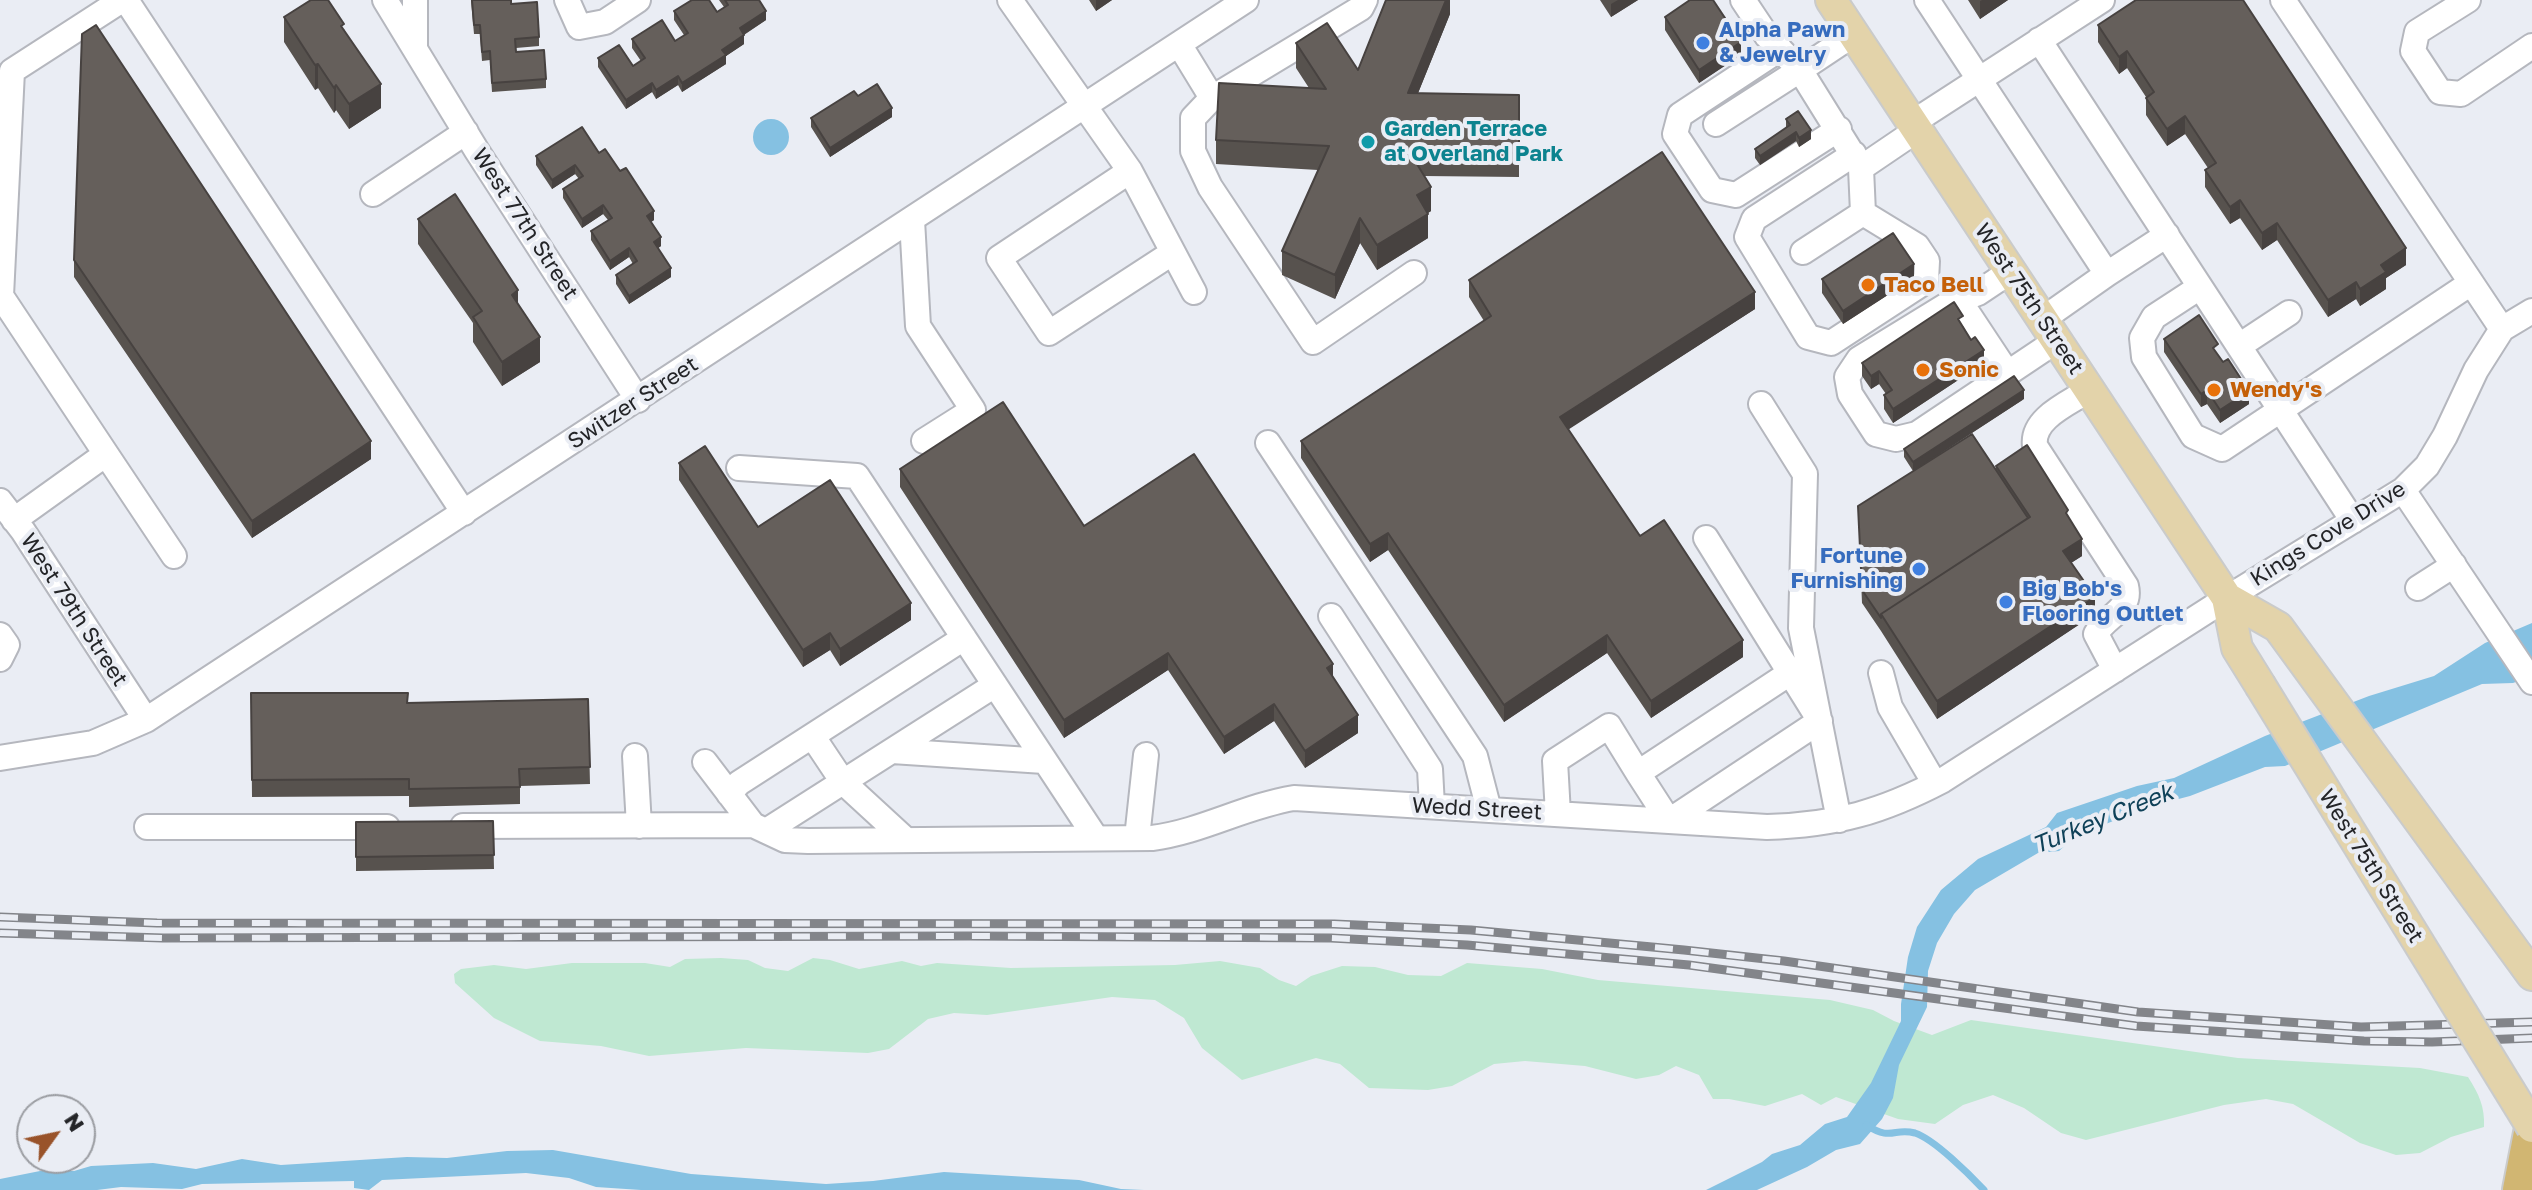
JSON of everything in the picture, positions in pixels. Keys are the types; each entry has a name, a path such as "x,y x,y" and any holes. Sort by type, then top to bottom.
{"highway":[{"path":"2521,1190 2532,1130"}],"main road":[{"name":"West 75th Street","path":"1831,0 2227,598 2237,648 2532,1130"},
{"name":"West 75th Street","path":"2227,598 2278,627 2532,975"}],"street":[{"path":"174,556 1,296 12,71 124,0 464,513"},
{"name":"West 77th Street","path":"385,0 638,400"},
{"path":"415,0 415,47"},
{"path":"567,0 579,27 605,22 638,0"},
{"path":"1010,0 1130,171 1194,292"},
{"name":"Switzer Street","path":"0,758 93,743 146,720 1246,0"},
{"path":"1365,0 1361,8 1212,98 1193,118 1193,151 1210,187 1313,342 1414,273"},
{"path":"1743,0 1767,36 1800,70 1858,161 1863,213"},
{"path":"1927,0 2107,274"},
{"path":"1863,213 1917,246 1927,261 1926,281 1831,343 1808,337 1747,237 1754,219 1914,126 1979,79 2102,0"},
{"path":"2283,0 2502,329"},
{"path":"2468,0 2417,32 2413,51 2440,92 2461,94 2532,46"},
{"path":"1716,124 1854,34"},
{"path":"2039,40 2353,521"},
{"path":"1179,44 1212,98"},
{"path":"1780,49 1680,115 1675,134 1712,190 1736,195 1839,129"},
{"path":"373,194 466,132"},
{"path":"1130,171 999,258 1049,333 1172,253"},
{"path":"1803,252 1863,213"},
{"path":"912,220 918,326 973,410 924,441"},
{"path":"2011,271 1978,293 1947,305 1859,359 1847,377 1850,394 1876,434 1896,439 1917,434 2008,374 2107,274 2167,235"},
{"path":"2200,287 2154,317 2142,338 2144,357 2193,436 2222,449 2471,283"},
{"path":"1959,300 2008,374"},
{"name":"Kings Cove Drive","path":"2227,598 2403,490 2427,466 2476,370 2502,329 2532,311"},
{"path":"2239,346 2289,313"},
{"path":"2089,390 2041,423 2034,439 2035,446 2126,586 2128,599 2125,605 2101,625 2096,634 2115,670"},
{"path":"1761,404 1805,474 1801,628 1839,820"},
{"path":"1268,443 1475,756 1489,810"},
{"path":"7,511 106,454"},
{"path":"739,468 857,476 1096,838"},
{"path":"2403,490 2532,682"},
{"name":"West 79th Street","path":"7,511 146,720"},
{"path":"1706,538 1820,721"},
{"path":"2418,588 2454,565"},
{"name":"Wedd Street","path":"147,827 639,826 760,828 785,840 1137,838 1180,834 1266,803 1294,798 1767,827 1812,825 1905,800 1935,784 2227,598"},
{"path":"1331,616 1430,769 1432,806"},
{"path":"0,635 7,645 0,659"},
{"path":"729,794 739,783 964,638"},
{"path":"1638,773 1790,673"},
{"path":"1881,673 1890,707 1935,784"},
{"path":"705,762 760,828 843,782 995,685"},
{"path":"1558,814 1555,761 1609,726 1669,821 1820,721"},
{"path":"813,737 843,782 905,839"},
{"path":"892,751 1044,761"},
{"path":"1137,838 1146,755"},
{"path":"635,756 639,826"}],"green space":[{"path":"813,958 859,969 902,961 921,966 937,963 1011,968 1175,965 1220,961 1260,968 1296,986 1311,976 1342,966 1441,976 1467,963 1542,969 1598,980 1830,1000 1873,1010 1932,1035 1971,1020 2238,1058 2420,1068 2468,1077 2480,1101 2484,1127 2451,1137 2420,1153 2396,1155 2360,1143 2293,1104 2266,1099 2224,1105 2086,1140 2061,1133 2024,1108 1993,1095 1963,1105 1935,1124 1898,1119 1836,1097 1821,1105 1802,1094 1765,1106 1713,1099 1699,1075 1676,1066 1659,1075 1636,1079 1585,1066 1525,1061 1494,1064 1452,1086 1428,1090 1369,1088 1340,1064 1316,1058 1242,1080 1202,1048 1184,1018 1155,1000 1112,997 987,1015 954,1013 928,1019 889,1049 868,1053 746,1048 649,1056 601,1046 540,1041 494,1018 455,983 454,974 461,969 494,965 526,969 572,963 645,963 670,967 685,959 748,960 765,968 788,971"}],"water":[{"path":"771,119 783,125 789,137 783,149 771,155 759,149 753,137 759,125"},
{"name":"Turkey Creek","path":"2532,623 2532,676 2513,683 2482,684 2285,766 2265,767 2190,796 2148,807 2076,836 2059,851 2038,853 1975,890 1954,914 1937,943 1928,971 1927,1007 1899,1065 1893,1098 1882,1119 1860,1144 1836,1150 1757,1190 1706,1190 1772,1154 1800,1145 1825,1124 1847,1117 1871,1083 1901,1021 1908,957 1917,927 1941,890 1978,859 2046,827 2057,813 2137,786 2174,778 2265,736 2369,696 2434,676 2485,643"},
{"path":"553,1150 691,1174 826,1184 944,1172 1079,1180 1121,1189 1144,1190 641,1190 596,1187 569,1178 526,1173 382,1180 369,1190 354,1188 354,1181 202,1184 182,1189 0,1190 0,1179 25,1174 96,1174 96,1166 153,1163 196,1169 242,1159 281,1165 407,1157 447,1158 507,1151"}],"building":[{"path":"311,0 328,0 344,24 341,26 381,84 349,104 318,64 315,65 284,17"},
{"path":"472,0 511,0 511,4 537,2 539,37 515,39 516,52 544,50 546,79 492,83 490,51 482,52 480,25 474,25"},
{"path":"692,0 709,0 717,12 728,5 725,0 759,0 766,11 740,28 744,35 722,50 726,55 682,83 678,76 656,90 652,83 626,100 598,58 619,45 633,66 645,58 632,39 662,20 675,41 688,33 674,11"},
{"name":"Garden Terrace at Overland Park","path":"1386,0 1446,0 1408,93 1519,95 1519,153 1409,151 1431,187 1417,195 1428,214 1377,245 1360,218 1335,275 1282,251 1329,146 1216,140 1219,83 1326,89 1296,43 1327,23 1358,70"},
{"name":"Alpha Pawn & Jewelry","path":"1690,0 1713,0 1741,42 1699,70 1665,17"},
{"path":"2136,0 2243,0 2406,248 2381,265 2386,272 2360,289 2356,282 2328,300 2277,223 2262,233 2240,200 2230,207 2205,170 2216,163 2185,116 2167,129 2146,98 2154,92 2127,51 2119,57 2098,25"},
{"path":"96,25 371,441 252,521 74,260 82,34"},
{"path":"877,84 892,108 830,148 811,118 854,91 858,96"},
{"path":"1798,111 1811,130 1799,138 1796,132 1760,156 1755,149 1790,125 1786,119"},
{"path":"582,127 599,153 605,149 620,171 626,168 654,211 647,216 661,237 654,242 671,268 629,296 616,275 637,261 629,248 610,261 591,231 612,218 603,205 582,219 563,189 583,176 575,165 552,180 536,156"},
{"path":"1662,152 1755,292 1560,417 1640,536 1664,520 1743,640 1651,701 1607,635 1504,705 1388,533 1370,544 1301,441 1491,316 1469,280"},
{"path":"455,194 518,290 512,295 540,337 502,362 473,317 482,311 418,219"},
{"name":"Taco Bell","path":"1893,233 1914,264 1843,311 1822,279"},
{"name":"Sonic","path":"1954,302 1963,316 1958,319 1971,340 1975,337 1984,350 1893,409 1884,395 1892,390 1879,371 1871,376 1862,363"},
{"name":"Wendy's","path":"2199,315 2218,344 2213,348 2223,362 2228,359 2249,391 2220,410 2207,390 2201,394 2164,339"},
{"path":"2014,376 2024,390 1913,462 1904,449"},
{"path":"1003,402 1084,526 1194,454 1333,664 1327,668 1358,715 1305,751 1274,704 1224,737 1168,653 1064,720 900,469"},
{"name":"Fortune Furnishing","path":"1972,434 2028,518 1881,614 1881,618 1862,590 1858,506"},
{"name":"Big Bob's Flooring Outlet","path":"2027,445 2068,510 2066,513 2082,539 2063,551 2095,597 1937,701 1881,614 2030,517 1996,466"},
{"path":"705,446 758,527 830,480 911,603 840,649 830,633 803,650 679,463"},
{"path":"251,693 408,693 407,703 588,699 590,767 519,769 520,787 409,789 409,779 252,780"},
{"path":"493,821 494,855 356,857 356,822"}],"waterway":[{"path":"1866,1125 1882,1133 1908,1132 1923,1137 1951,1158 1984,1190"}],"railway":[{"path":"0,917 157,923 1334,924 1471,930 1684,950 1784,961 2138,1012 2361,1027 2532,1022"},
{"path":"0,933 163,938 1331,938 1467,945 1689,965 2136,1026 2364,1041 2532,1038"}],"place":[{"name":"Alpha Pawn & Jewelry","path":"1703,43"},
{"name":"Garden Terrace at Overland Park","path":"1368,142"},
{"name":"Taco Bell","path":"1868,285"},
{"name":"Sonic","path":"1923,370"},
{"name":"Wendy's","path":"2214,390"},
{"name":"Fortune Furnishing","path":"1919,569"},
{"name":"Big Bob's Flooring Outlet","path":"2006,602"}]}
